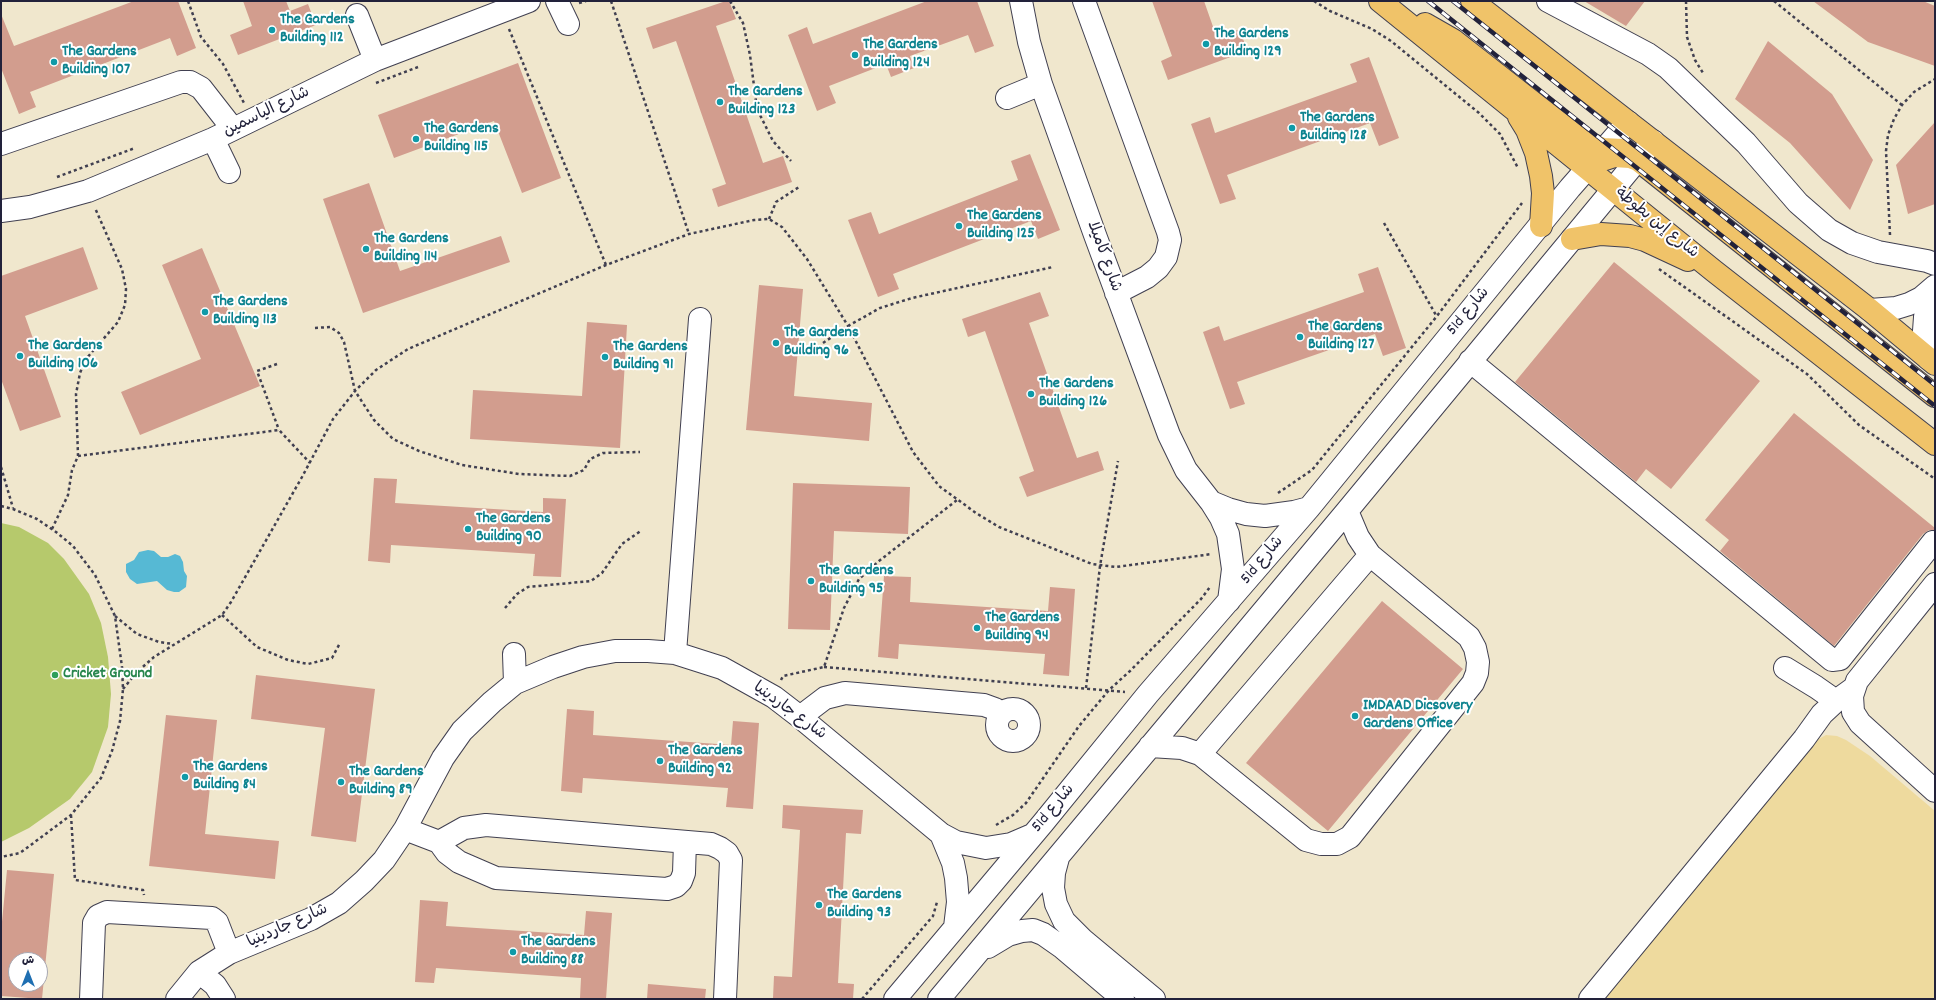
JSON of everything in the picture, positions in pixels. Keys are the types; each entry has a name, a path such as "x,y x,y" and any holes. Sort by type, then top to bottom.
{"main road":[{"name":"شارع إبن بطوطة","path":"1380,1 1589,168 1714,271 1935,444"},
{"path":"1472,1 1870,310 1932,361"},
{"path":"1401,18 1427,25 1440,32 1582,141 1603,149 1620,150 1632,149 1653,141"},
{"path":"1514,109 1527,130 1536,153 1543,193 1541,226"},
{"path":"1589,168 1596,162 1614,156 1630,157 1638,160 1935,396"},
{"path":"1572,239 1601,234 1630,236 1645,240 1714,271"}],"street":[{"name":"شارع الياسمين","path":"1,211 30,208 88,191 213,139 375,60 529,1"},
{"path":"557,1 568,24"},
{"name":"شارع كاميلا","path":"1020,1 1029,42 1042,84 1116,293 1177,455 1197,486 1211,502 1223,523 1232,552 1233,569 1229,601"},
{"path":"1084,1 1170,240 1166,257 1158,268 1147,277 1116,293"},
{"path":"1548,1 1648,54 1668,68 1746,143 1798,203 1828,230 1852,243 1891,255 1927,260 1935,264"},
{"path":"357,15 375,60"},
{"path":"1,144 181,82 190,82 201,88 233,129"},
{"path":"1007,98 1042,84"},
{"name":"51d شارع","path":"895,999 1148,694 1308,508 1541,226 1570,188 1628,122"},
{"path":"213,139 229,172"},
{"name":"51d شارع","path":"939,999 1347,511 1653,141"},
{"path":"1870,310 1883,310 1903,306 1921,298 1934,288"},
{"path":"1932,361 1924,331 1925,317 1934,288"},
{"path":"675,653 700,319"},
{"path":"1470,361 1832,660 1840,659 1933,542"},
{"name":"شارع كاميلا","path":"1211,502 1240,512 1265,516 1294,512 1308,508"},
{"path":"1150,746 1182,748 1200,754 1306,840 1321,844 1337,844 1350,837 1473,683 1477,673 1478,662 1475,648 1469,637 1370,555 1358,537 1347,511"},
{"path":"1200,754 1370,555"},
{"path":"1935,584 1857,681 1854,688 1852,704 1853,712 1860,723 1935,791"},
{"name":"شارع جاردينيا","path":"177,999 199,972 229,953 311,919 339,903 364,882 384,860 405,829 443,758 462,732 492,702 515,683 553,667 583,657 615,652 648,651 675,653 722,668 774,697 941,834 956,842 986,848 1011,844 1032,835"},
{"path":"514,654 515,683"},
{"path":"1785,668 1836,701"},
{"path":"1590,999 1804,739 1822,714 1836,701 1854,688"},
{"path":"800,717 825,698 845,693 984,705 995,708 1002,713"},
{"path":"439,842 464,828 486,825 711,844 727,853 731,860 724,999"},
{"path":"405,829 439,842 447,852 459,862 496,878 667,889 676,886 681,881 684,873 685,842"},
{"name":"شارع جاردينيا","path":"941,834 953,863 956,878 958,902 955,927"},
{"path":"1059,856 1054,873 1053,888 1056,904 1064,921 1083,940 1154,999"},
{"path":"91,999 92,932 98,916 107,912 146,913 212,918 217,922 229,953"},
{"path":"977,954 1008,935 1033,930 1043,934 1063,948 1123,999"},
{"path":"199,972 215,985 224,999"}],"path":[{"path":"188,1 201,37 223,64 253,119"},
{"path":"611,1 689,234"},
{"path":"730,1 743,23 750,55 757,108 773,141 791,161"},
{"path":"1314,1 1330,11 1372,29 1391,41 1479,112 1500,134 1522,173 1526,176 1541,176"},
{"path":"1686,1 1687,36 1695,60 1706,78"},
{"path":"1774,1 1902,105"},
{"path":"502,12 606,265"},
{"path":"1891,255 1886,151 1892,125 1902,105 1914,92 1935,79"},
{"path":"770,219 776,202 799,187"},
{"path":"52,529 68,495 72,470 78,456 76,394 80,373 86,359 118,322 125,305 126,289 122,269 88,191"},
{"path":"1265,516 1271,498 1312,470 1437,316 1522,202"},
{"path":"1384,223 1437,316 1447,339"},
{"path":"1653,265 1807,374 1859,425 1935,479"},
{"path":"823,343 848,326 880,308 912,298 1053,267"},
{"path":"315,328 330,327 339,332 344,342 355,391 374,420 394,440 419,451 462,465 519,474 570,476 584,470 590,459 603,453 640,452"},
{"path":"278,364 257,371 279,430 310,463"},
{"path":"78,456 279,430"},
{"path":"1086,688 1100,566 1118,461"},
{"path":"1,466 13,509"},
{"path":"824,667 844,608 859,579 879,560 957,500"},
{"path":"1,506 13,509 37,519 52,529 73,546 95,575 115,616 122,667 123,689 120,721 112,751 101,778 71,815 20,853 1,857"},
{"path":"504,608 517,594 528,587 591,581 602,573 622,544 642,530"},
{"path":"986,848 984,828 997,825 1013,815 1026,803 1079,726 1109,690 1201,599 1212,583"},
{"path":"222,615 257,647 288,660 308,664 332,658 340,643"},
{"path":"115,616 137,634 159,642 173,645 154,657 137,672 123,689"},
{"path":"774,697 783,676 824,667 1148,694"},
{"path":"71,815 75,880 143,890 146,913"},
{"path":"862,999 933,916 944,886 956,878"}],"green space":[{"name":"Cricket Ground","path":"1,523 19,527 48,543 64,559 89,594 101,623 108,657 111,694 108,727 92,772 70,799 29,828 1,842"}],"sand":[{"path":"1826,735 1837,736 1846,740 1870,756 1935,811 1935,999 1604,999 1807,751 1817,740"}],"water":[{"path":"148,550 154,551 161,557 168,557 175,554 180,556 187,576 186,587 179,592 174,592 167,590 157,581 137,584 130,579 126,572 126,564 134,560 139,552"}],"building":[{"name":"The Gardens Building 107","path":"134,1 178,1 196,48 177,56 170,38 30,92 36,107 19,114 1,68 1,14 14,46"},
{"name":"The Gardens Building 112","path":"243,1 286,1 290,11 308,4 316,25 238,55 230,35 252,26"},
{"name":"The Gardens Building 123","path":"729,1 736,19 716,26 763,163 783,156 792,182 718,207 712,189 726,184 676,41 653,49 646,28"},
{"name":"The Gardens Building 124","path":"927,1 977,1 994,46 975,53 968,35 910,56 914,68 891,77 886,64 829,86 836,103 817,111 788,35 807,27 813,44"},
{"name":"The Gardens Building 129","path":"1152,1 1204,1 1217,38 1240,29 1247,51 1168,80 1161,61 1172,56"},
{"path":"1584,1 1645,1 1626,26"},
{"path":"1813,1 1923,1 1935,6 1935,66 1868,42"},
{"path":"1768,41 1832,94 1873,160 1850,210 1790,143 1735,99"},
{"name":"The Gardens Building 128","path":"1369,57 1399,138 1379,146 1370,123 1227,175 1236,199 1220,204 1191,124 1210,117 1215,133 1357,82 1350,64"},
{"name":"The Gardens Building 115","path":"518,63 561,178 522,193 494,121 394,158 378,115"},
{"path":"1935,122 1935,204 1908,214 1896,165"},
{"name":"The Gardens Building 125","path":"1030,154 1060,230 1038,239 1031,221 893,274 899,289 878,297 848,220 871,212 879,234 1018,180 1011,161"},
{"name":"The Gardens Building 114","path":"369,183 400,271 501,236 510,262 363,313 323,199"},
{"name":"The Gardens Building 106","path":"83,247 98,289 25,316 61,417 20,431 1,379 1,276"},
{"name":"The Gardens Building 113","path":"202,248 260,386 140,435 121,392 201,359 162,265"},
{"path":"1614,262 1760,381 1671,489 1646,469 1636,482 1515,382"},
{"name":"The Gardens Building 127","path":"1378,267 1406,348 1383,356 1375,334 1237,382 1245,404 1230,409 1203,332 1219,326 1224,341 1364,292 1358,274"},
{"name":"The Gardens Building 96","path":"759,285 803,289 794,396 872,403 869,441 746,430"},
{"name":"The Gardens Building 126","path":"1040,292 1049,316 1029,323 1077,458 1098,451 1104,470 1027,497 1019,477 1034,471 985,331 968,337 962,319"},
{"name":"The Gardens Building 91","path":"587,322 627,325 620,448 470,439 473,390 582,396"},
{"path":"1794,413 1935,528 1935,530 1929,530 1923,534 1834,646 1720,551 1729,540 1705,520"},
{"name":"The Gardens Building 90","path":"374,478 397,479 395,503 543,512 543,498 566,499 561,577 533,576 535,554 391,545 390,563 368,561"},
{"name":"The Gardens Building 95","path":"793,483 910,487 908,534 834,531 830,630 788,629"},
{"name":"The Gardens Building 94","path":"884,576 911,577 910,602 1048,611 1050,587 1075,589 1069,676 1043,674 1045,654 899,644 898,659 878,657"},
{"name":"IMDAAD Dicsovery Gardens Office","path":"1382,601 1463,669 1328,831 1246,763"},
{"name":"The Gardens Building 89","path":"256,675 375,689 356,842 311,836 325,728 251,719"},
{"name":"The Gardens Building 92","path":"567,709 594,711 593,735 731,745 733,721 759,723 753,809 726,807 728,788 583,778 582,793 561,791"},
{"name":"The Gardens Building 84","path":"166,715 217,720 205,834 279,841 275,879 149,866"},
{"name":"The Gardens Building 93","path":"783,805 863,810 861,834 846,833 838,983 854,984 853,999 773,998 774,976 792,977 800,830 782,828"},
{"path":"7,870 54,874 47,952 8,952 8,992 43,992 42,999 1,996 1,932"},
{"name":"The Gardens Building 88","path":"420,900 448,902 446,926 584,935 586,911 612,913 606,999 580,998 581,978 436,968 434,983 415,982"},
{"path":"648,984 706,989 705,999 647,999"}],"railway":[{"path":"1428,1 1935,406"},
{"path":"1453,1 1935,385"}],"place":[{"name":"The Gardens Building 112","path":"272,30"},
{"name":"The Gardens Building 129","path":"1206,44"},
{"name":"The Gardens Building 124","path":"855,55"},
{"name":"The Gardens Building 107","path":"54,62"},
{"name":"The Gardens Building 123","path":"720,102"},
{"name":"The Gardens Building 128","path":"1292,128"},
{"name":"The Gardens Building 115","path":"416,139"},
{"name":"The Gardens Building 125","path":"959,226"},
{"name":"The Gardens Building 114","path":"366,249"},
{"name":"The Gardens Building 113","path":"205,312"},
{"name":"The Gardens Building 127","path":"1300,337"},
{"name":"The Gardens Building 96","path":"776,343"},
{"name":"The Gardens Building 106","path":"20,356"},
{"name":"The Gardens Building 91","path":"605,357"},
{"name":"The Gardens Building 126","path":"1031,394"},
{"name":"The Gardens Building 90","path":"468,529"},
{"name":"The Gardens Building 95","path":"811,581"},
{"name":"The Gardens Building 94","path":"977,628"},
{"name":"Cricket Ground","path":"55,675"},
{"name":"IMDAAD Dicsovery Gardens Office","path":"1355,716"},
{"name":"The Gardens Building 92","path":"660,761"},
{"name":"The Gardens Building 84","path":"185,777"},
{"name":"The Gardens Building 89","path":"341,782"},
{"name":"The Gardens Building 93","path":"819,905"},
{"name":"The Gardens Building 88","path":"513,952"}]}
